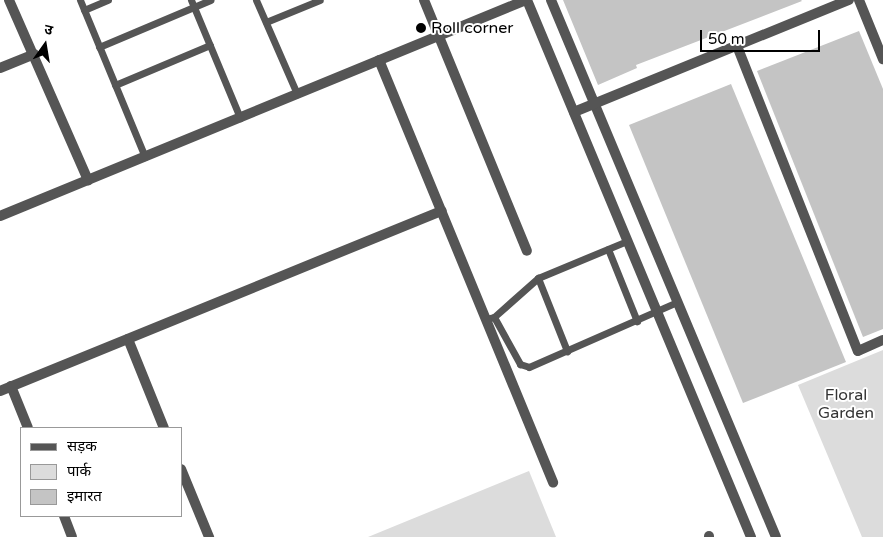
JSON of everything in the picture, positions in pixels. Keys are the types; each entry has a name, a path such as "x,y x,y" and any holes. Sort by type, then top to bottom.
{"street":[{"path":"9,0 88,180"},
{"path":"424,0 440,35 527,251"},
{"path":"0,216 526,0 751,537"},
{"path":"551,0 776,537"},
{"path":"574,112 849,0"},
{"path":"859,0 883,59"},
{"path":"737,46 858,351 883,340"},
{"path":"0,68 34,54"},
{"path":"379,60 442,211 490,318 553,483"},
{"path":"0,391 442,211"},
{"path":"128,339 164,427"},
{"path":"11,386 28,427"},
{"path":"182,472 209,537"},
{"path":"64,517 72,537"}],"lane":[{"path":"80,0 145,157"},
{"path":"84,10 108,0"},
{"path":"99,47 193,3 210,0"},
{"path":"256,0 297,94"},
{"path":"266,22 320,0"},
{"path":"193,3 240,118"},
{"path":"114,85 210,45"},
{"path":"627,240 538,278 490,318 523,367 637,321 677,302"},
{"path":"608,248 637,321"},
{"path":"538,278 567,350"}],"green space":[{"name":"Floral Garden","path":"883,350 883,537 862,537 798,385"},
{"path":"529,471 556,537 368,537"}],"building":[{"path":"563,0 802,1 636,65 637,68 598,85"},
{"path":"859,31 883,89 883,329 863,337 757,71"},
{"path":"731,84 846,362 743,403 629,125"}],"place":[{"name":"Roll corner","path":"421,28"}]}
